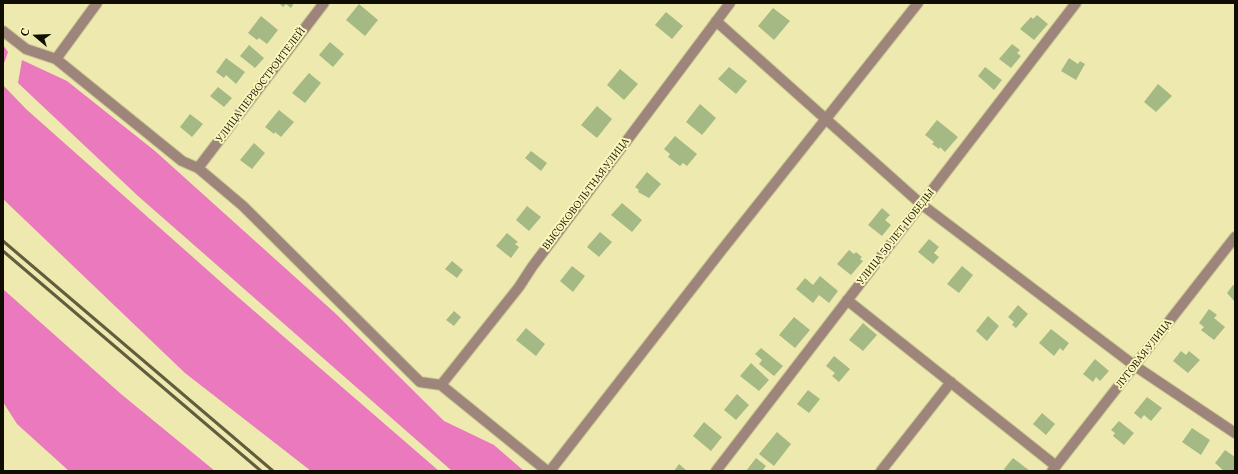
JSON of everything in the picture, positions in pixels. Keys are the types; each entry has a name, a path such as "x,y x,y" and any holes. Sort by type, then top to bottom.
{"street":[{"path":"56,59 97,3"},
{"name":"УЛИЦА ПЕРВОСТРОИТЕЛЕЙ","path":"198,168 324,3"},
{"name":"ВЫСОКОВОЛЬТНАЯ УЛИЦА","path":"441,385 519,287 532,267 730,3"},
{"path":"3,31 26,49 56,59 182,161 198,168 243,206 420,382 441,385 549,471 918,3"},
{"name":"УЛИЦА 50 ЛЕТ ПОБЕДЫ","path":"716,471 1076,3"},
{"path":"716,21 921,204 1135,366 1235,433"},
{"name":"ЛУГОВАЯ УЛИЦА","path":"1054,468 1235,237"},
{"path":"847,300 951,382 1054,468"},
{"path":"881,471 951,382"}],"shaded area":[{"path":"3,45 8,52 3,66"},
{"path":"22,60 67,81 155,151 335,313 444,421 494,445 524,471 452,471 138,196 18,83"},
{"path":"3,85 26,109 231,291 439,471 311,471 185,373 3,199"},
{"path":"3,289 121,394 215,471 69,471 17,424 3,402"}],"building":[{"path":"279,3 294,3 291,8 286,4 283,7"},
{"path":"359,4 378,20 365,36 346,20"},
{"path":"773,8 790,21 774,40 758,26"},
{"path":"666,12 683,26 672,39 655,25"},
{"path":"1037,15 1048,24 1034,40 1020,29 1031,17 1033,19"},
{"path":"261,16 278,30 267,44 259,38 257,40 248,33"},
{"path":"330,42 344,54 333,67 319,55"},
{"path":"1012,44 1020,50 1017,53 1021,56 1011,68 999,59"},
{"path":"249,45 264,58 255,68 240,56"},
{"path":"226,58 245,72 236,84 226,75 224,78 216,72"},
{"path":"1069,58 1078,64 1080,61 1085,64 1076,80 1061,71"},
{"path":"729,67 747,81 736,94 718,79"},
{"path":"985,67 1002,80 994,90 978,76"},
{"path":"620,69 638,84 624,100 607,85"},
{"path":"309,73 321,83 305,103 292,93"},
{"path":"1158,84 1172,96 1156,112 1144,102"},
{"path":"218,87 232,98 224,107 210,96"},
{"path":"700,104 716,118 702,135 686,122"},
{"path":"597,106 612,119 597,138 581,125"},
{"path":"279,110 294,122 281,137 265,127"},
{"path":"190,114 203,124 192,137 180,127"},
{"path":"937,120 958,137 945,152 940,147 939,149 932,144 934,142 925,135"},
{"path":"675,136 697,154 687,166 683,163 680,166 668,157 670,154 664,149"},
{"path":"254,143 265,153 252,169 240,160"},
{"path":"531,151 547,163 541,171 525,158"},
{"path":"647,172 661,184 649,198 638,192 639,190 635,187"},
{"path":"622,203 642,220 632,232 611,215"},
{"path":"527,206 541,217 529,231 516,220"},
{"path":"882,208 890,215 885,220 891,225 882,236 868,225"},
{"path":"600,232 612,242 599,257 587,247"},
{"path":"507,233 518,242 515,244 519,247 511,258 496,246"},
{"path":"929,239 939,247 934,253 939,257 933,264 918,252"},
{"path":"849,250 854,254 856,252 862,257 860,259 863,261 851,275 837,264"},
{"path":"452,261 463,270 457,278 445,269"},
{"path":"572,266 585,276 573,292 560,281"},
{"path":"962,266 973,275 959,293 947,284"},
{"path":"820,276 838,291 829,303 819,295 813,303 796,289 805,278 813,285"},
{"path":"1233,285 1235,286 1235,302 1227,293"},
{"path":"1018,305 1028,314 1016,328 1012,325 1014,322 1008,317"},
{"path":"1209,309 1217,315 1214,318 1225,327 1214,340 1201,330 1204,327 1199,323"},
{"path":"454,311 461,317 454,326 446,320"},
{"path":"988,316 999,326 987,341 976,331"},
{"path":"794,317 810,330 795,348 779,335"},
{"path":"863,323 877,335 863,351 849,340"},
{"path":"526,328 545,344 536,356 516,340"},
{"path":"1051,329 1069,343 1063,351 1060,348 1054,356 1039,343"},
{"path":"761,348 783,366 774,376 759,364 762,360 755,354"},
{"path":"1181,351 1186,355 1189,351 1200,360 1188,373 1173,361"},
{"path":"834,356 850,369 839,382 832,376 835,373 826,366"},
{"path":"1095,359 1109,371 1100,381 1096,377 1093,382 1083,374"},
{"path":"751,363 769,380 759,391 740,376"},
{"path":"808,390 820,399 809,413 797,404"},
{"path":"737,394 749,405 736,420 724,410"},
{"path":"1147,397 1162,408 1151,421 1144,415 1141,419 1134,413"},
{"path":"1042,413 1055,424 1046,435 1033,424"},
{"path":"1119,421 1134,433 1124,445 1113,436 1115,433 1111,430"},
{"path":"704,422 722,437 711,451 693,436"},
{"path":"1192,428 1210,440 1201,455 1182,442"},
{"path":"777,432 791,444 774,466 759,454"},
{"path":"1225,450 1235,457 1235,469 1233,471 1224,471 1215,463"},
{"path":"756,458 766,466 762,471 746,471"},
{"path":"1013,458 1030,471 1006,471 1004,469"},
{"path":"679,464 687,471 674,471"}],"railway":[{"path":"3,241 273,471"},
{"path":"3,251 261,471"}]}
